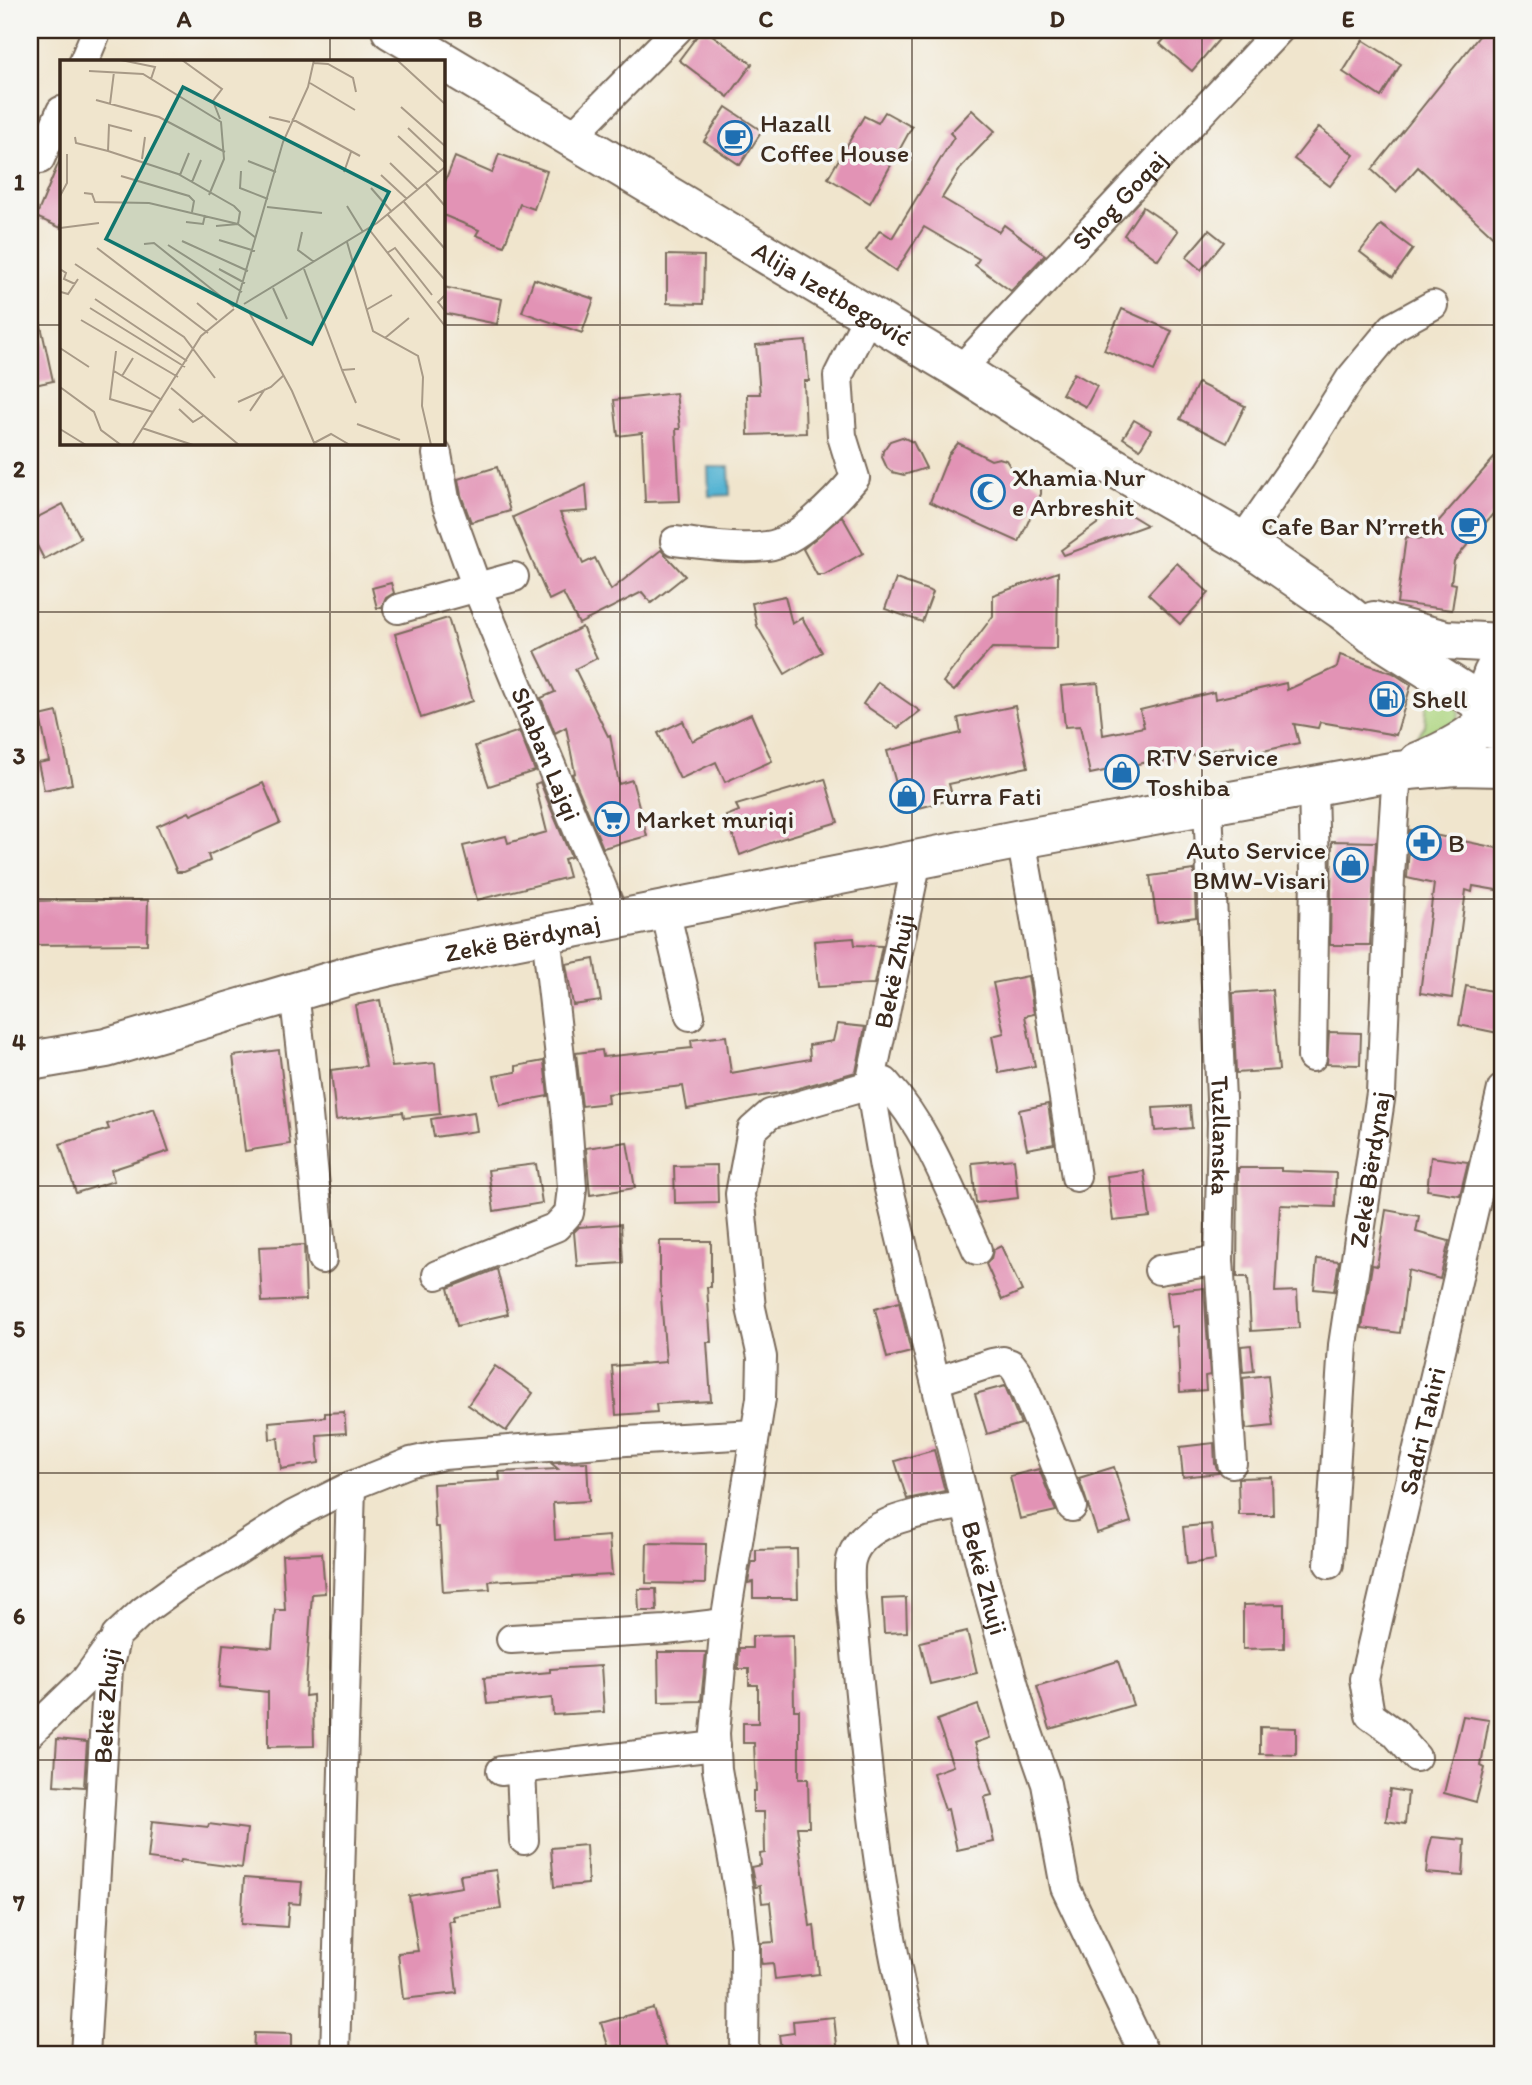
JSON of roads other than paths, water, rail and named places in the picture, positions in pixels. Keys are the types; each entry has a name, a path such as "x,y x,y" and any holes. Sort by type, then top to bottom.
{"main road":[{"name":"Alija Izetbegović","path":"391,30 420,55"},
{"name":"Alija Izetbegović","path":"444,68 570,138 960,370 1079,447 1241,541 1342,610 1492,724"},
{"name":"Alija Izetbegović","path":"1342,610 1407,631 1446,640 1502,643"},
{"path":"1492,724 1489,682 1502,659"},
{"name":"Zekë Bërdynaj","path":"1397,771 1438,754 1492,724"},
{"name":"Zekë Bërdynaj","path":"30,1061 106,1048 364,972 615,919 1021,839 1397,771 1456,766 1502,767"}],"street":[{"path":"84,60 97,30"},
{"path":"570,138 677,30"},
{"name":"Shog Goqaj","path":"960,370 1279,30"},
{"path":"40,159 60,113"},
{"path":"1241,541 1300,458 1350,379 1393,327 1433,304"},
{"path":"675,541 726,547 769,546 804,528 839,498 855,478 842,436 838,376 868,316"},
{"name":"Shaban Lajqi","path":"437,454 445,499 477,588 615,919"},
{"path":"398,609 514,577"},
{"name":"Zekë Bërdynaj","path":"1329,1564 1343,1345 1381,1093 1397,771"},
{"path":"1312,1057 1315,872 1313,786"},
{"name":"Tuzllanska","path":"1208,807 1222,1122 1219,1260 1232,1463"},
{"path":"1021,839 1045,967 1076,1177"},
{"name":"Bekë Zhuji","path":"917,860 870,1085 884,1168 985,1582 1045,1784 1065,1887 1145,2055"},
{"path":"665,910 691,1016"},
{"path":"437,1275 556,1227 569,1213 572,1188 567,1119 546,933"},
{"path":"293,992 322,1259"},
{"path":"744,2055 745,1947 740,1899 717,1769 716,1746 718,1683 725,1623 761,1398 762,1357 749,1295 740,1194 752,1130 770,1114 885,1082 924,1135 977,1250"},
{"name":"Sadri Tahiri","path":"1416,1757 1395,1733 1370,1715 1364,1679 1502,1089"},
{"path":"1159,1270 1219,1260"},
{"path":"936,1381 992,1363 1003,1361 1011,1364 1017,1372 1072,1507"},
{"name":"Bekë Zhuji","path":"85,2055 108,1669 116,1636 143,1611 183,1582 293,1515 351,1486 411,1462 443,1455 755,1434"},
{"path":"335,2055 351,1486"},
{"path":"917,2055 902,1998 871,1801 850,1588 850,1561 869,1533 896,1520 965,1504"},
{"path":"511,1639 666,1630 725,1623"},
{"path":"30,1733 86,1679 116,1636"},
{"path":"524,1840 511,1770 716,1746"}],"water":[{"path":"708,467 729,467 730,495 709,496"}],"place":[{"name":"Hazall Coffee House","path":"735,138"},
{"name":"Xhamia Nur e Arbreshit","path":"988,492"},
{"name":"Cafe Bar N’rreth","path":"1469,526"},
{"name":"Shell","path":"1387,699"},
{"name":"RTV Service Toshiba","path":"1122,772"},
{"name":"Furra Fati","path":"907,796"},
{"name":"Market muriqi","path":"612,819"},
{"name":"B","path":"1424,843"},
{"name":"Auto Service BMW-Visari","path":"1351,865"}]}
